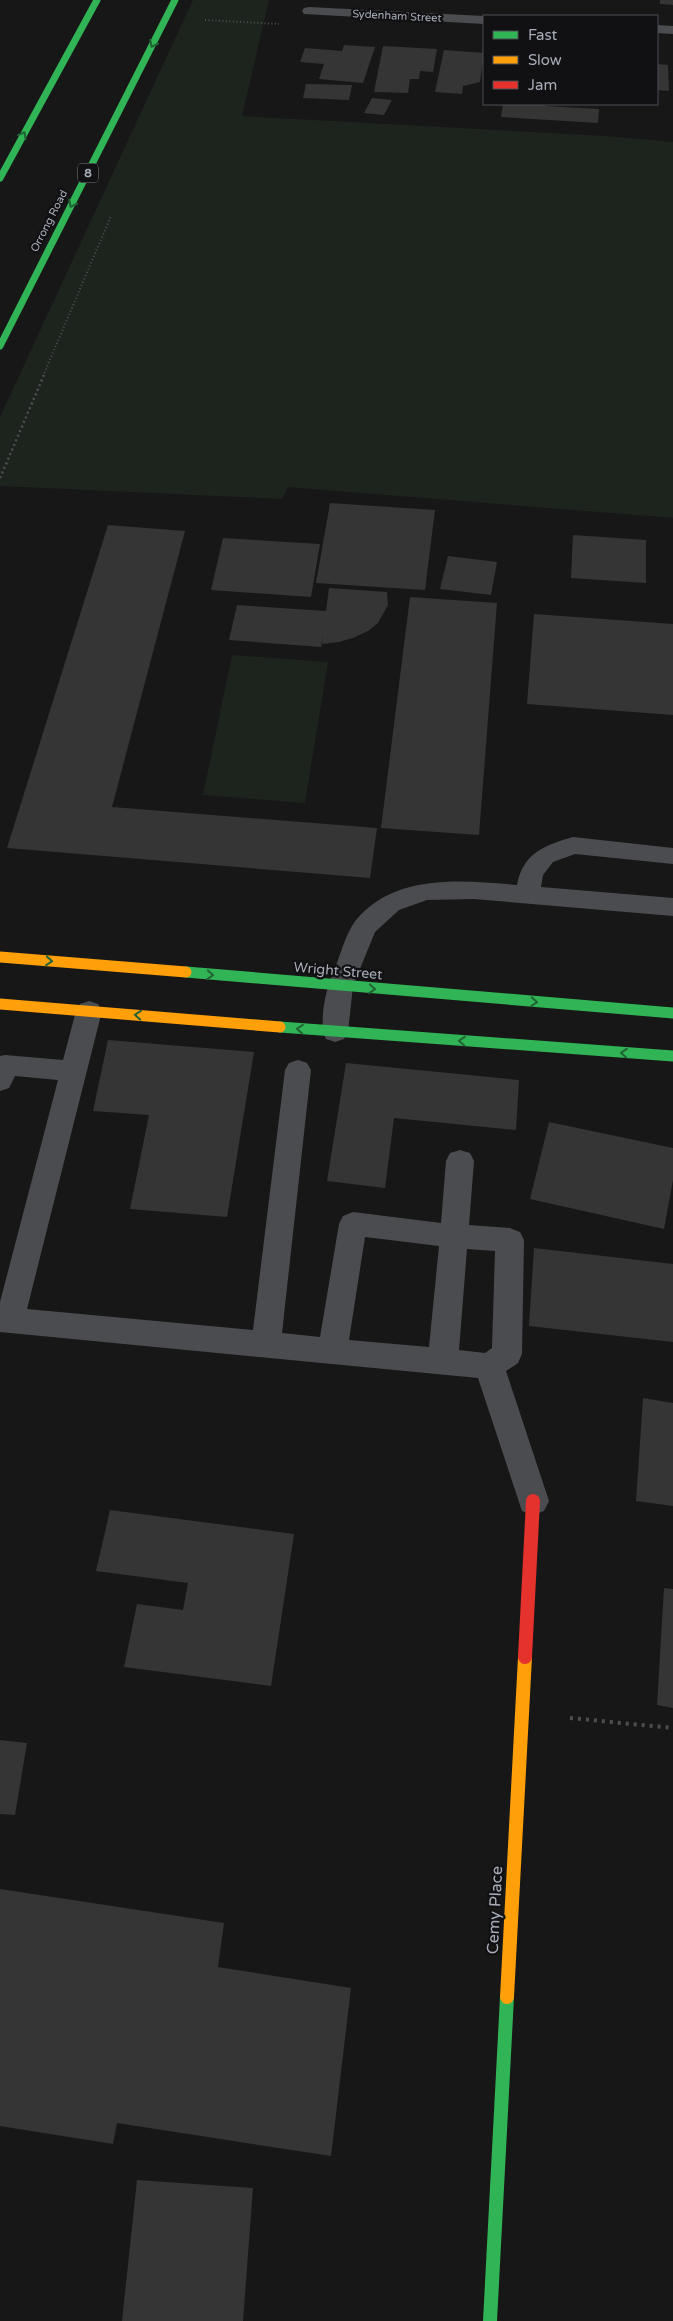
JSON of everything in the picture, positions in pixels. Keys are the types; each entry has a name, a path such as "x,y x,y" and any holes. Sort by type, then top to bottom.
{"main road":[{"path":"0,178 97,0"},
{"name":"Orrong Road","path":"0,346 175,0"},
{"name":"Wright Street","path":"0,957 673,1013"},
{"path":"0,1004 335,1032 673,1056"},
{"name":"Cemy Place","path":"490,2321 533,1501"}],"street":[{"name":"Sydenham Street","path":"309,11 483,16"},
{"path":"658,29 673,30"},
{"path":"527,895 531,873 545,856 573,846 673,856"},
{"path":"335,1032 340,986 365,927 390,904 425,891 474,890 673,907"},
{"path":"89,1011 5,1319 489,1366 507,1354 510,1240 453,1236 353,1224 332,1350"},
{"path":"0,1081 5,1065 74,1071"},
{"path":"266,1345 298,1070"},
{"path":"443,1362 460,1161"},
{"path":"489,1366 533,1501"}],"path":[{"path":"204,13 200,20 287,25"},
{"path":"0,478 112,213"},
{"path":"522,1713 673,1728"}],"shaded area":[{"path":"193,0 269,0 242,116 605,136 673,142 673,518 288,487 282,499 0,486 0,417"},
{"path":"232,655 328,662 305,803 203,795"}],"building":[{"path":"660,0 673,0 673,5 660,4"},
{"path":"344,45 375,47 363,83 319,79 324,64 300,62 305,48 342,51"},
{"path":"383,46 437,49 433,72 420,71 419,79 410,79 408,93 374,92"},
{"path":"444,50 483,53 480,82 463,86 462,94 435,92"},
{"path":"658,64 668,65 669,91 658,90"},
{"path":"306,84 352,85 349,100 303,98"},
{"path":"372,98 392,100 384,115 364,113"},
{"path":"503,105 545,105 599,109 598,123 501,117"},
{"path":"330,503 435,510 425,590 316,583"},
{"path":"108,525 185,531 112,807 377,828 370,878 7,848"},
{"path":"573,535 646,540 646,583 571,578"},
{"path":"223,538 320,544 311,597 211,590"},
{"path":"448,556 497,562 491,595 440,589"},
{"path":"329,588 387,592 388,605 378,623 368,631 339,642 322,644 323,635 321,647 229,640 237,605 326,611"},
{"path":"410,597 497,603 479,835 381,828"},
{"path":"534,614 673,624 673,715 527,704"},
{"path":"108,1040 254,1052 227,1217 130,1209 149,1115 93,1111"},
{"path":"346,1063 519,1080 516,1130 394,1118 385,1188 327,1181"},
{"path":"549,1122 673,1148 673,1180 664,1229 530,1199"},
{"path":"534,1248 673,1264 673,1342 529,1326"},
{"path":"643,1398 673,1403 673,1506 636,1501"},
{"path":"110,1510 294,1534 271,1686 124,1667 137,1604 183,1610 188,1583 96,1571"},
{"path":"664,1588 673,1589 673,1708 657,1705"},
{"path":"0,1740 27,1743 15,1815 0,1814"},
{"path":"0,1889 224,1923 218,1967 351,1988 331,2156 117,2123 113,2144 0,2126"},
{"path":"137,2180 253,2188 243,2321 122,2321"}],"traffic: fast":[{"path":"0,178 97,0"},
{"path":"0,346 175,0"},
{"path":"186,972 673,1013"},
{"path":"280,1027 673,1056"},
{"path":"490,2321 507,1997"}],"traffic: slow":[{"path":"0,957 186,972"},
{"path":"0,1004 280,1027"},
{"path":"507,1997 525,1657"}],"traffic: jam":[{"path":"525,1657 533,1501"}]}
